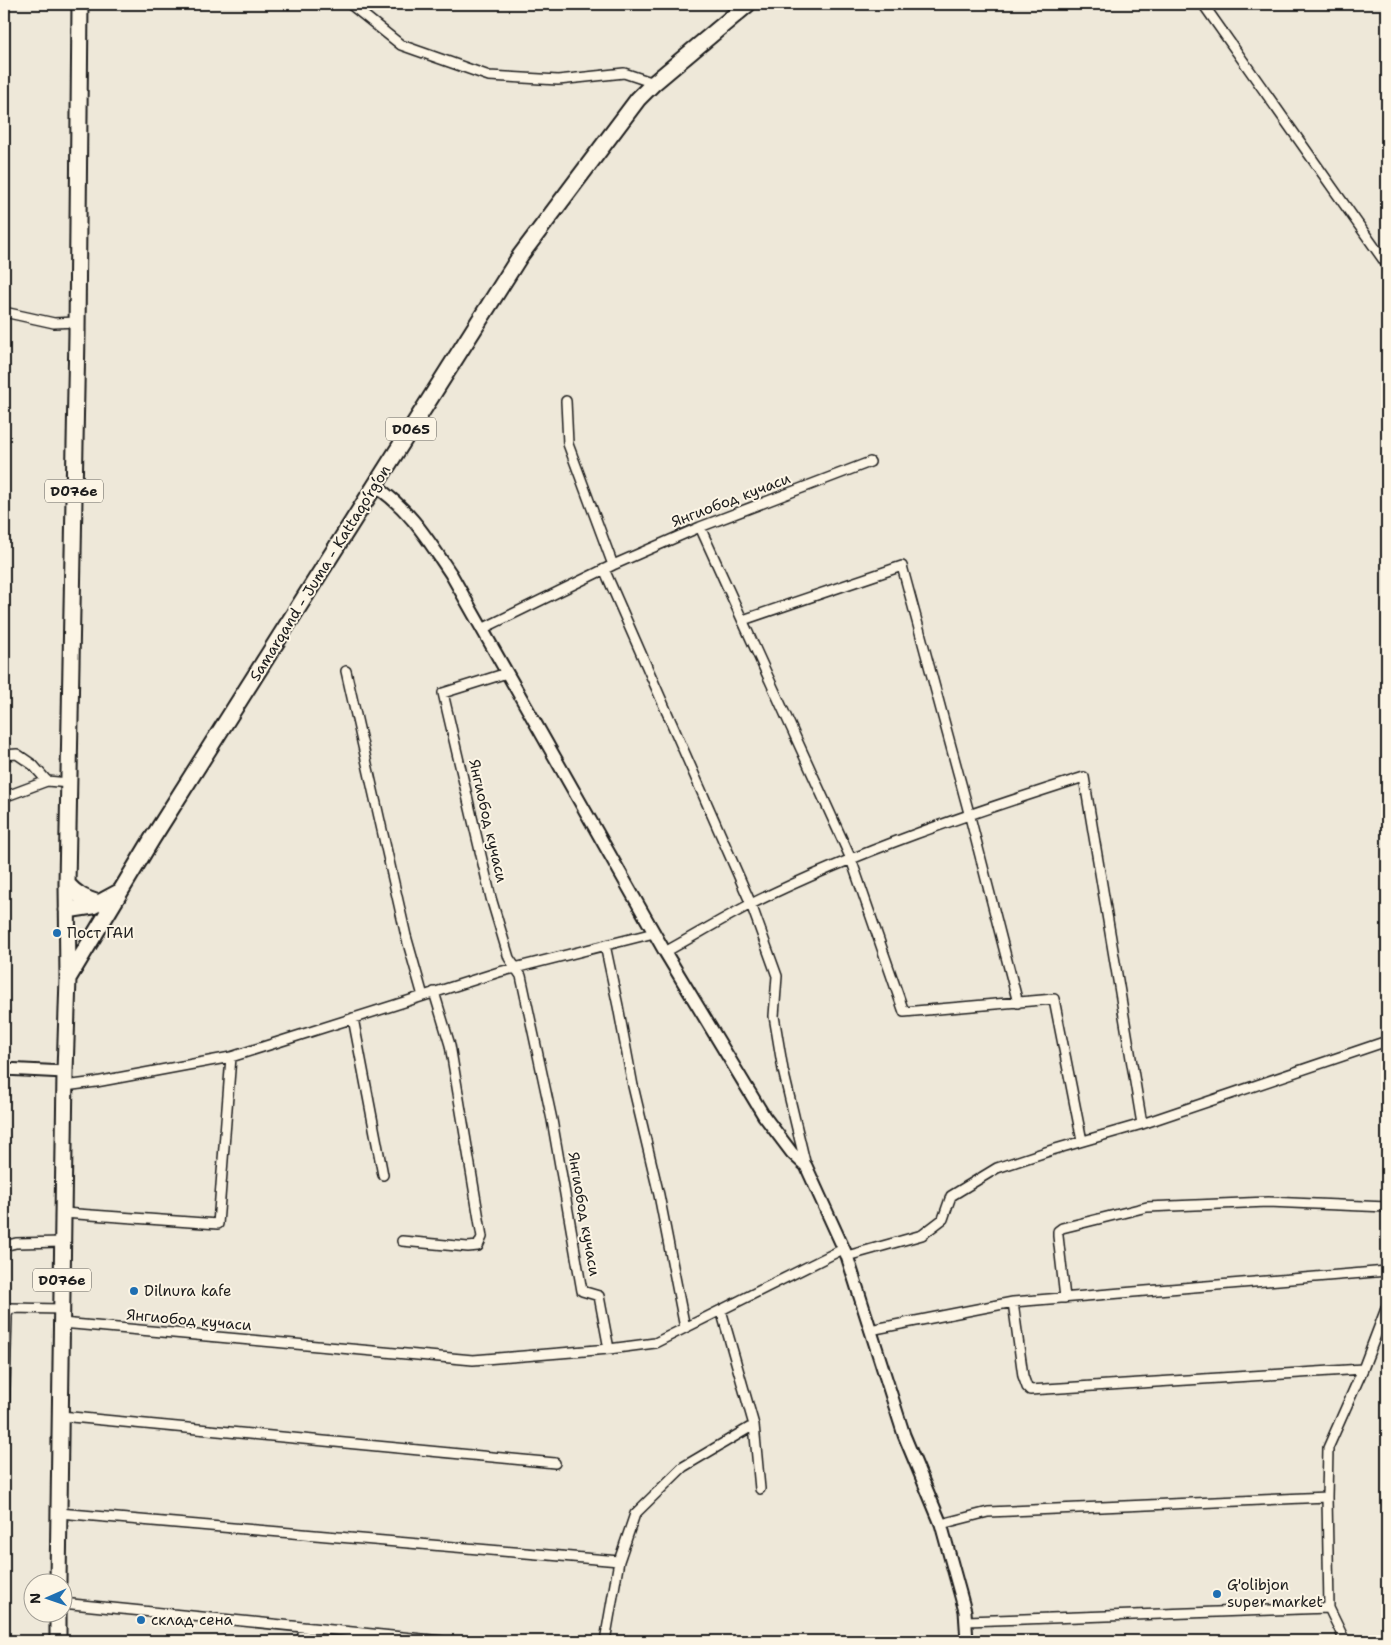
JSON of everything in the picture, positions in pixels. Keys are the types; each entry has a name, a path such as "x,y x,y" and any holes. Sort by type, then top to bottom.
{"main road":[{"name":"D076e","path":"58,1572 68,978 67,884 77,322 80,4"},
{"name":"Samarqand - Juma - Kattaqo‘rg‘on","path":"68,978 118,892 520,256 638,99 654,82 748,4"},
{"path":"67,884 76,894 84,899 99,903"},
{"name":"D065","path":"68,910 84,909 118,892"},
{"path":"58,1622 58,1641"}],"street":[{"path":"350,4 401,45 489,76 558,80 624,72 654,82"},
{"path":"1203,4 1387,265"},
{"path":"4,312 54,323 77,322"},
{"path":"566,400 568,444 613,565"},
{"name":"Янгиобод кучаси","path":"482,629 604,569 700,526 870,462"},
{"path":"374,486 392,498 417,523 451,574 665,952 764,1116 792,1153 806,1166"},
{"path":"700,526 851,859 904,1012 1054,999 1082,1141"},
{"path":"742,620 902,566 1018,1003"},
{"path":"604,569 751,904 777,976 774,1016 783,1070 806,1166 845,1253 904,1435 941,1524 965,1611 967,1641"},
{"path":"346,671 406,936 423,996"},
{"name":"Янгиобод кучаси","path":"4,1425 7,1315 10,1308 62,1316 473,1360 609,1349 599,1296 582,1291 552,1120 521,976 509,958 490,898 444,693 507,672"},
{"path":"4,755 16,754 34,765 47,780"},
{"path":"665,952 751,904 851,859 969,813 1084,777 1142,1124"},
{"path":"4,797 47,780 69,783"},
{"path":"4,1069 65,1079 231,1057 515,967 654,933"},
{"path":"604,945 658,1195 684,1328"},
{"path":"402,1241 468,1247 478,1246 482,1237 450,1045 434,992"},
{"path":"353,1018 383,1175"},
{"path":"609,1349 655,1343 721,1310 845,1253 922,1235 943,1219 951,1196 997,1168 1142,1124 1387,1041"},
{"path":"63,1213 218,1224 231,1057"},
{"path":"1065,1298 1058,1236 1058,1230 1062,1228 1147,1208 1268,1202 1387,1207"},
{"path":"4,1246 16,1243 63,1242"},
{"path":"870,1330 1013,1302 1387,1271"},
{"path":"1013,1302 1023,1376 1030,1390 1362,1369"},
{"path":"1345,1641 1329,1608 1328,1448 1387,1306"},
{"path":"721,1310 754,1425 760,1489"},
{"path":"61,1416 555,1463"},
{"path":"605,1641 619,1561 635,1514 684,1467 754,1425"},
{"path":"941,1524 988,1512 1327,1497"},
{"path":"59,1513 619,1561"},
{"path":"72,1605 442,1641"},
{"path":"966,1621 1329,1608"},
{"path":"302,1641 304,1628"}],"place":[{"name":"Пост ГАИ","path":"57,933"},
{"name":"Dilnura kafe","path":"134,1291"},
{"name":"G'olibjon super market","path":"1217,1594"},
{"name":"склад сена","path":"141,1620"}]}
